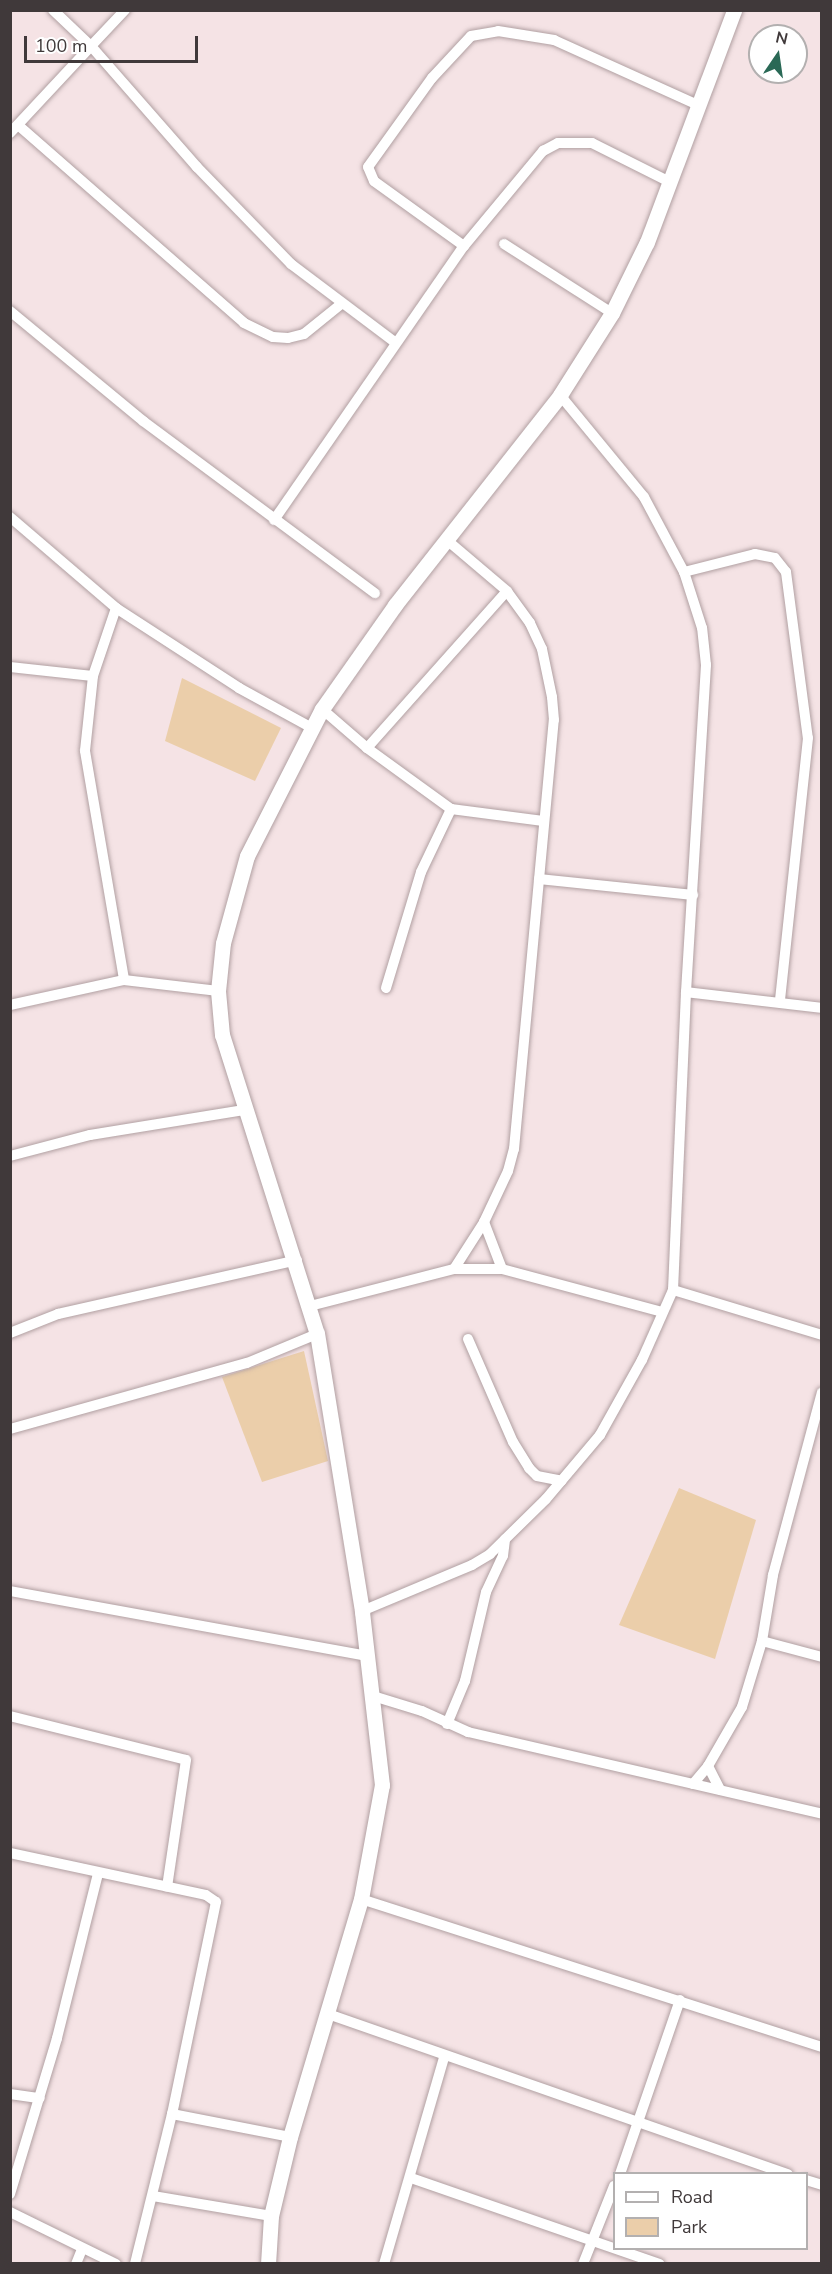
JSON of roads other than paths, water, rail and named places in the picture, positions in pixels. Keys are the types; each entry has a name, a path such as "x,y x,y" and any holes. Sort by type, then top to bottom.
{"street":[{"path":"53,10 91,46 197,167 291,264 340,304 396,343"},
{"path":"125,10 14,129 244,323 273,337 288,338 304,334 340,304"},
{"path":"268,2264 271,2216 290,2137 361,1899 382,1785 362,1611 317,1334 297,1260 244,1110 222,1035 218,991 224,943 247,856 322,709 395,605 448,541 560,395 612,313 647,242 696,104 734,10"},
{"path":"464,246 374,181 368,166 432,78 471,36 498,31 554,40 696,104"},
{"path":"274,520 464,246 543,151 558,143 592,143 670,182"},
{"path":"504,244 612,313"},
{"path":"10,311 143,421 375,593"},
{"path":"362,1611 472,1565 505,1539 562,1481 600,1435 616,1408 673,1290 686,992 706,665 702,628 684,572 644,497 560,395"},
{"path":"10,517 116,608 239,688 312,728"},
{"path":"448,541 507,591 530,623 542,649 552,697 554,720 514,1149 508,1171 484,1222 454,1269"},
{"path":"684,572 756,554 774,558 786,572 808,738 780,1002"},
{"path":"367,748 507,591"},
{"path":"116,608 93,676 85,751 124,980"},
{"path":"10,667 93,676"},
{"path":"322,709 367,748 452,809 543,820"},
{"path":"386,988 421,872 452,809"},
{"path":"539,879 693,895"},
{"path":"10,1005 124,980 218,991"},
{"path":"686,992 822,1008"},
{"path":"10,1156 90,1135 244,1110"},
{"path":"484,1222 502,1269"},
{"path":"10,1333 58,1314 297,1260"},
{"path":"310,1306 454,1269 502,1269 662,1312"},
{"path":"673,1290 822,1335"},
{"path":"10,1429 247,1363 317,1334"},
{"path":"468,1339 513,1442 529,1468 537,1476 562,1481"},
{"path":"693,1784 708,1766 742,1707 762,1641 773,1575 822,1392"},
{"path":"447,1724 465,1681 486,1592 503,1556 505,1539"},
{"path":"11,1594 368,1656"},
{"path":"762,1641 822,1657"},
{"path":"373,1696 422,1711 468,1732 822,1814"},
{"path":"10,1716 186,1760 167,1887"},
{"path":"708,1766 720,1790"},
{"path":"10,1853 206,1895 216,1902 172,2114 135,2264"},
{"path":"10,2194 40,2098 98,1873"},
{"path":"361,1899 680,2000 822,2048"},
{"path":"621,2172 680,2000"},
{"path":"328,2014 444,2057 782,2172"},
{"path":"384,2264 411,2178 444,2057"},
{"path":"10,2094 40,2098"},
{"path":"172,2114 290,2137"},
{"path":"411,2178 613,2249"},
{"path":"583,2264 613,2191"},
{"path":"153,2196 271,2216"},
{"path":"10,2212 116,2264"},
{"path":"76,2264 82,2249"},
{"path":"617,2250 660,2264"}]}
